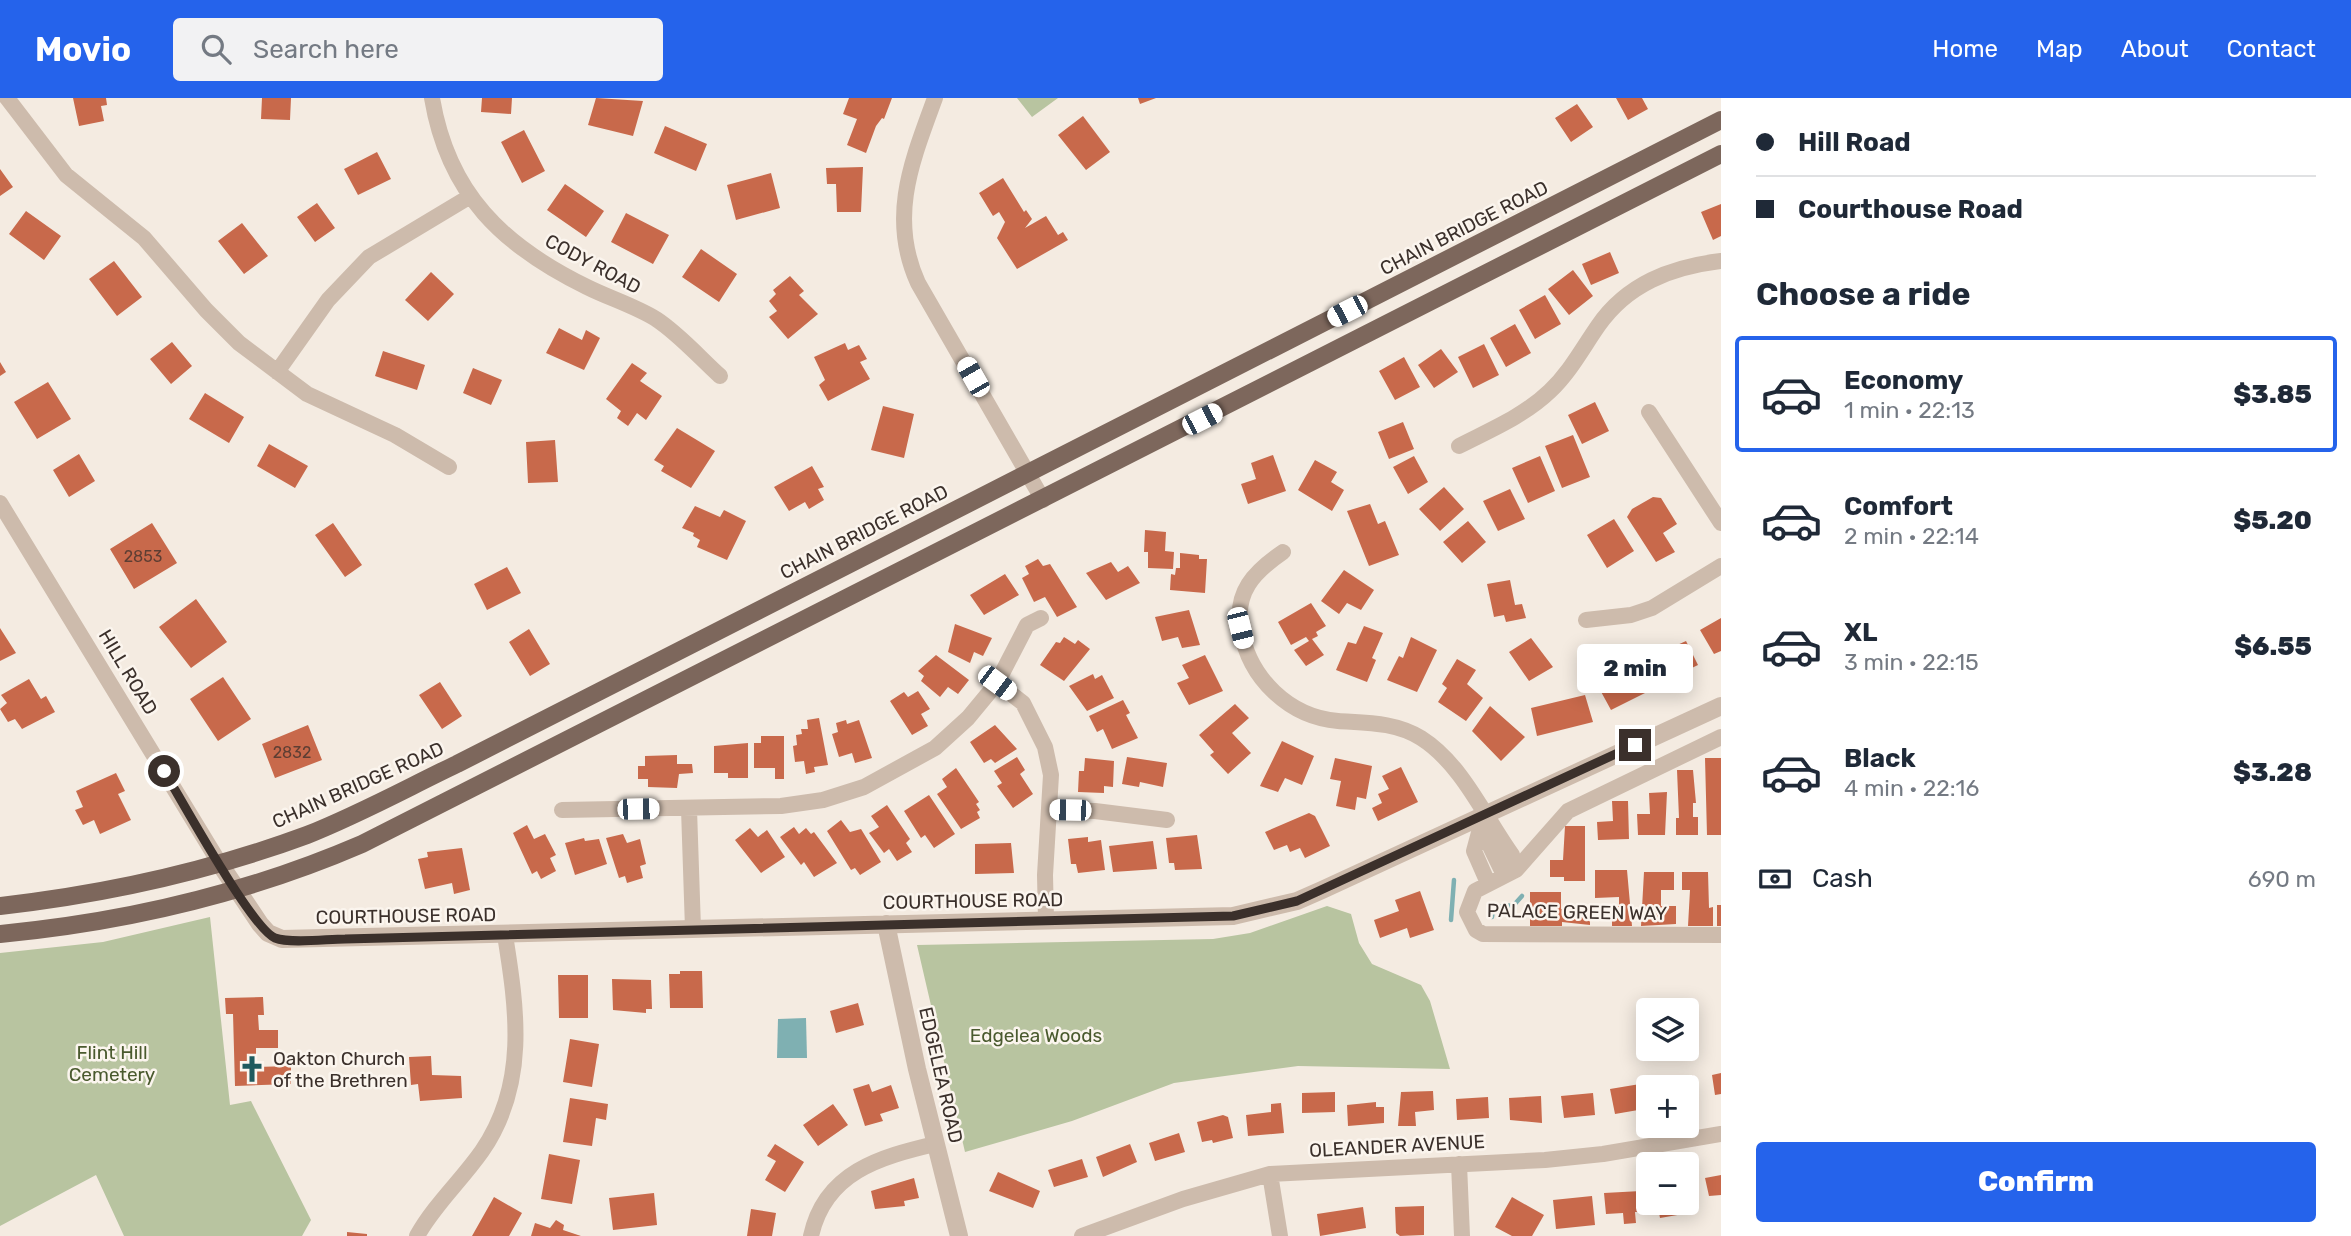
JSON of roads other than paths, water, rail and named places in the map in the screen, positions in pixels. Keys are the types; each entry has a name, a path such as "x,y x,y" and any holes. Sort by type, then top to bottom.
{"main road":[{"name":"CHAIN BRIDGE ROAD","path":"0,906 171,879 338,822 457,764 1721,120"},
{"path":"0,934 129,917 237,891 362,844 1721,154"}],"street":[{"path":"8,98 66,175 144,237 219,324 277,372 317,400 394,435 449,467"},
{"name":"CODY ROAD","path":"432,98 437,128 469,197 496,228 547,268 655,319 720,376"},
{"path":"935,98 905,186 902,217 908,257 918,283 1043,500"},
{"path":"277,372 328,300 369,257 469,197"},
{"path":"1459,446 1522,413 1549,393 1570,371 1605,316 1639,286 1678,268 1721,261"},
{"path":"1648,411 1721,523"},
{"name":"HILL ROAD","path":"0,503 220,864"},
{"path":"1283,552 1251,578 1240,608 1245,646 1264,682 1287,703 1321,718 1390,725 1421,738 1448,761 1484,814 1488,842 1510,873"},
{"path":"1586,620 1631,615 1652,608 1721,566"},
{"path":"562,810 781,806 823,800 864,787 935,748 968,718 997,683 1027,625 1041,618"},
{"path":"997,683 1023,703 1037,727 1051,775 1045,864 1046,920"},
{"name":"COURTHOUSE ROAD","path":"220,864 260,924 275,938 505,935 1233,916 1263,910 1322,890 1721,706"},
{"name":"PALACE GREEN WAY","path":"1721,737 1568,811 1510,873 1475,891 1467,912 1476,930 1483,934 1721,935"},
{"path":"690,808 693,929"},
{"path":"1050,810 1107,812 1167,820"},
{"path":"1484,814 1474,851 1488,883"},
{"name":"EDGELEA ROAD","path":"887,924 935,1144 959,1236"},
{"path":"417,1236 441,1198 482,1150 508,1095 516,1062 518,1029 505,935"},
{"name":"OLEANDER AVENUE","path":"1083,1236 1183,1199 1270,1174 1602,1154 1721,1134"},
{"path":"811,1236 823,1205 849,1174 884,1156 935,1144"},
{"path":"1459,1164 1462,1236"},
{"path":"1270,1174 1280,1236"}],"water":[{"path":"806,1018 807,1058 777,1058 778,1019"}],"waterway":[{"path":"1451,920 1454,880"},
{"path":"1492,917 1493,910 1504,905 1513,906 1522,896"}],"place":[{"name":"Oakton Church of the Brethren","path":"252,1069"}],"park label":[{"name":"Edgelea Woods","path":"1036,1035"},
{"name":"Flint Hill Cemetery","path":"112,1063"}]}
